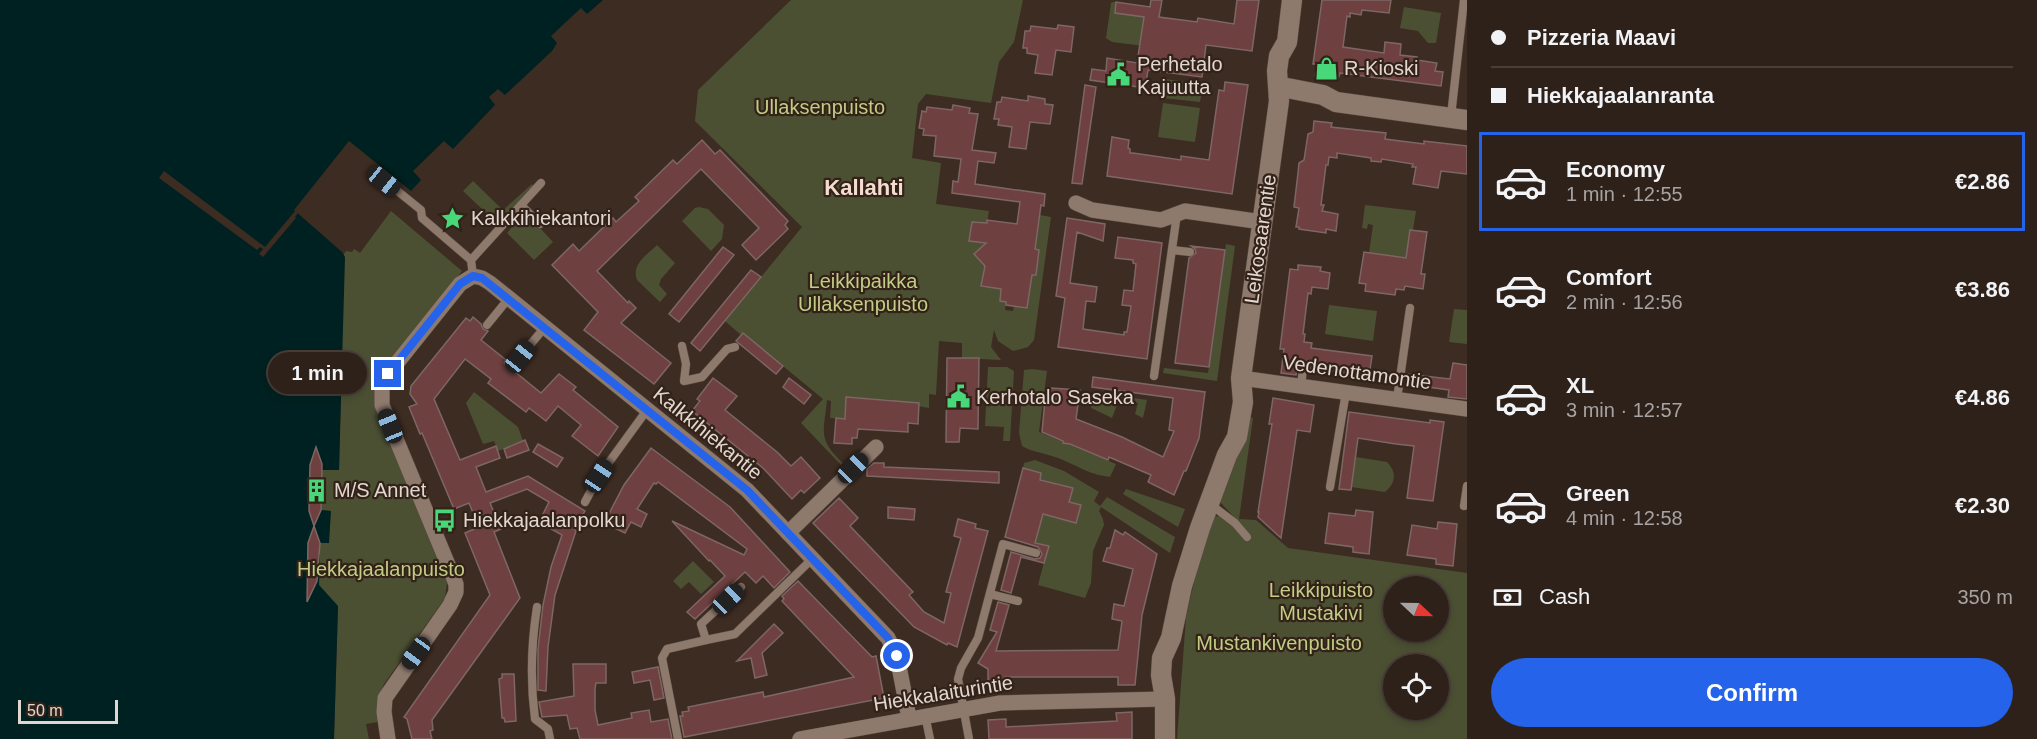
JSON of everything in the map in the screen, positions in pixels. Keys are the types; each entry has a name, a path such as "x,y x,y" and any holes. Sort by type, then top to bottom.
{"street":[{"name":"Leikosaarentie","path":"1165,739 1162,658 1171,638 1187,569 1227,455 1237,437 1243,410 1241,378 1262,222 1283,95 1277,71 1279,56 1287,42 1292,0"},
{"path":"1283,95 1322,106 1336,102 1459,119"},
{"path":"1076,203 1092,210 1161,220 1185,211 1262,222"},
{"path":"388,739 384,712 386,698 450,605 456,592 456,584 382,405 382,385 395,364 460,284 473,276"},
{"name":"Kalkkihiekantie","path":"473,276 490,283 747,490 892,644 897,656 909,718"},
{"name":"Vedenottamontie","path":"1241,378 1467,409"},
{"path":"788,533 876,447"},
{"name":"Hiekkalaiturintie","path":"801,739 964,708 1021,702 1165,699"}],"lane":[{"path":"1459,119 1464,0"},
{"path":"374,172 421,210 422,218 471,260 473,276"},
{"path":"471,260 541,183"},
{"path":"521,205 540,224"},
{"path":"1154,376 1177,213"},
{"path":"1172,250 1190,252"},
{"path":"488,325 509,298"},
{"path":"1397,399 1410,308"},
{"path":"520,357 545,327"},
{"path":"682,346 686,364 684,381 702,377 727,349 735,347"},
{"path":"1300,386 1303,368"},
{"path":"1330,487 1346,392"},
{"path":"585,502 599,476 647,410"},
{"path":"1464,506 1467,486"},
{"path":"1209,503 1247,537"},
{"path":"969,739 958,685 960,672 978,638 1003,544 1036,553"},
{"path":"678,739 662,658 667,649 735,634 812,559"},
{"path":"706,640 701,624 741,587"},
{"path":"990,594 1018,601"},
{"path":"537,607 533,630 531,690 535,719 548,729 550,739"},
{"path":"925,715 930,739"}],"green space":[{"name":"Ullaksenpuisto","path":"791,0 1023,0 1014,42 999,62 991,103 926,94 918,104 912,158 941,163 936,204 989,211 985,234 988,243 1007,251 1000,301 1006,302 1005,310 1013,311 1014,306 1027,308 1032,275 1036,275 1039,250 1035,249 1040,215 1051,217 1034,340 1028,347 1013,351 998,341 994,330 991,347 1001,360 962,358 962,343 939,341 936,395 929,394 929,408 894,402 894,400 847,397 845,419 830,418 831,401 827,400 824,434 829,448 843,463 841,465 801,423 823,399 743,333 741,335 725,321 802,227 695,121 698,90"},
{"path":"1113,2 1116,2 1115,13 1144,17 1140,43 1152,47 1112,42 1106,38"},
{"path":"1404,7 1441,13 1436,43 1428,43 1418,31 1400,28"},
{"path":"1165,79 1203,84 1200,102 1163,98"},
{"path":"1163,103 1200,108 1195,142 1158,137"},
{"path":"473,181 503,210 532,184 534,187 499,225 463,191"},
{"path":"1365,205 1416,211 1413,230 1410,230 1406,258 1369,253 1373,225 1368,224 1367,229 1362,228"},
{"path":"699,207 708,209 724,225 722,239 711,251 682,221"},
{"name":"Hiekkajaalanpuisto","path":"391,211 462,271 382,369 374,387 376,408 447,583 445,598 384,684 380,693 378,722 366,724 369,739 334,739 338,607 319,585 320,543 330,511 321,510 322,469 339,469 344,254 354,249 360,253"},
{"path":"525,212 553,242 534,260 507,233"},
{"path":"1226,244 1235,246 1217,381 1163,373 1164,368 1208,373"},
{"path":"657,245 675,263 661,279 659,285 667,294 660,302 637,280 636,274 641,260"},
{"path":"1329,305 1377,311 1373,341 1325,334"},
{"path":"1454,309 1467,310 1467,344 1449,342"},
{"path":"988,367 1007,367 1014,371 1010,441 1003,441 1004,427 985,426"},
{"path":"1024,370 1047,371 1039,432 1116,464 1110,477 1094,474 1022,446 1019,433"},
{"path":"474,392 518,427 523,441 498,451 494,441 483,444 466,403"},
{"path":"1093,392 1147,400 1143,418 1135,414 1138,403 1119,400 1112,418 1091,408"},
{"name":"Mustankivenpuisto","path":"1246,416 1253,418 1239,519 1256,520 1288,548 1467,573 1467,739 1177,739 1186,617 1197,569 1214,516 1235,518 1220,502 1241,447"},
{"path":"1356,457 1387,462 1394,477 1385,492 1351,487"},
{"path":"1035,460 1064,471 1099,492 1094,501 1100,506 1107,497 1175,537 1170,553 1101,507 1099,511 1104,525 1093,551 1091,583 1085,598 1038,585 1048,547 1035,543 1043,514 1076,523 1081,505 1069,502 1072,488 1040,480 1041,473 1023,468 1024,463"},
{"path":"1126,489 1185,509 1178,527 1123,494"},
{"path":"693,561 714,582 701,594 689,582 681,589 673,581"}],"water":[{"path":"0,0 603,0 587,14 581,8 551,36 557,43 552,51 505,95 498,89 489,97 495,105 453,149 444,141 413,171 421,180 411,191 349,141 294,210 345,257 339,470 322,470 321,510 331,511 329,543 320,543 319,585 338,606 334,739 0,739"}],"pier":[{"path":"164,171 265,247 295,211 298,213 263,257 259,254 263,249 260,247 257,250 159,178"}],"building":[{"path":"1151,0 1162,0 1159,17 1197,22 1198,18 1234,24 1237,0 1259,0 1252,51 1206,45 1202,77 1148,70 1145,88 1090,80 1092,69 1106,71 1107,58 1137,63 1144,17 1115,13 1116,2 1150,7"},
{"path":"1322,0 1391,0 1389,13 1362,10 1361,15 1350,13 1350,17 1347,16 1343,47 1384,53 1385,42 1401,44 1400,55 1437,63 1435,71 1443,72 1441,86 1340,73 1338,79 1315,76 1317,64 1313,64"},
{"path":"1058,25 1074,27 1071,52 1056,50 1052,75 1035,73 1038,55 1027,53 1027,48 1023,48 1025,31 1030,31 1031,26 1057,29"},
{"path":"1225,82 1248,85 1232,194 1107,176 1112,137 1129,140 1130,153 1181,160 1181,156 1209,160 1219,90 1224,91"},
{"path":"1085,85 1096,87 1082,184 1072,183"},
{"path":"1028,96 1045,99 1045,104 1053,105 1050,124 1030,122 1026,149 1009,147 1012,127 998,125 999,119 994,119 997,102 1001,102 1002,97 1028,101"},
{"path":"953,105 970,108 969,113 978,114 972,150 996,153 994,163 978,161 975,184 1045,194 1044,206 1041,205 1035,249 1039,250 1036,275 1032,275 1027,308 1006,305 1006,302 1000,301 1001,289 981,286 985,266 974,254 986,243 969,241 972,222 987,223 987,220 1017,224 1020,202 952,193 953,181 958,182 961,159 934,156 936,136 923,135 924,129 919,128 922,111 926,112 927,107 952,110"},
{"path":"1314,121 1332,123 1331,127 1386,133 1385,139 1467,146 1467,174 1441,171 1438,188 1413,184 1416,167 1412,167 1413,164 1382,159 1381,162 1371,161 1371,158 1337,153 1337,158 1329,157 1328,165 1326,165 1321,205 1324,205 1322,211 1338,214 1336,231 1326,229 1326,233 1299,229 1296,227 1299,208 1294,207 1299,163 1304,160 1308,134 1313,132"},
{"path":"702,140 715,154 720,150 788,221 785,225 788,229 756,260 742,245 759,228 701,169 597,271 628,303 629,301 636,308 621,323 671,363 654,384 584,330 598,312 552,265 573,244 579,251 613,218 616,222 639,201 635,197 673,160 677,164"},
{"path":"1067,218 1105,224 1103,241 1077,232 1070,283 1097,287 1095,302 1086,301 1083,329 1124,335 1124,332 1127,332 1131,306 1122,305 1124,290 1133,291 1136,264 1133,260 1115,258 1118,237 1162,243 1147,359 1058,347 1065,298 1056,296"},
{"path":"1410,230 1427,232 1421,274 1425,274 1423,289 1405,286 1404,290 1396,289 1395,295 1365,291 1366,284 1359,283 1364,252 1406,258"},
{"path":"1191,246 1225,250 1209,367 1175,363 1189,258 1196,253"},
{"path":"723,247 734,255 679,322 669,314"},
{"path":"1298,265 1321,267 1320,271 1330,273 1328,289 1312,287 1311,294 1308,293 1304,342 1312,343 1311,348 1372,356 1369,376 1309,368 1303,362 1298,365 1296,375 1281,373 1284,349 1280,349 1290,269 1298,270"},
{"path":"751,270 761,277 700,351 691,343"},
{"path":"473,317 483,329 488,331 481,340 506,360 504,363 541,393 559,374 576,387 573,390 618,427 598,456 572,436 581,425 558,406 546,421 529,408 526,412 488,383 491,379 465,359 434,399 460,460 496,446 500,458 476,467 486,492 528,476 585,511 574,529 576,531 555,595 548,647 546,691 538,690 538,649 543,605 551,567 562,535 539,522 549,502 527,489 490,503 501,529 494,532 520,598 432,720 433,730 430,731 432,739 412,739 407,719 404,717 490,595 465,533 479,527 469,503 454,509 409,407 417,404 410,394 411,386 466,318 470,321"},
{"path":"743,333 783,366 776,374 736,341"},
{"path":"947,358 979,358 978,429 960,428 959,442 946,442"},
{"path":"1453,363 1467,365 1467,399 1448,397 1449,390 1406,384 1407,374 1450,379"},
{"path":"1093,377 1205,392 1199,438 1174,495 1148,482 1151,475 1109,457 1108,460 1063,443 1042,432 1045,400 1050,400 1051,388 1080,390 1076,419 1122,437 1163,457 1174,431 1169,430 1173,398 1092,387"},
{"path":"713,378 737,396 725,410 791,466 801,457 820,478 804,493 801,490 792,499 763,468 692,411 700,401 697,399"},
{"path":"789,378 811,395 804,404 783,387"},
{"path":"846,397 919,403 918,424 908,423 908,432 858,429 857,438 852,438 852,444 834,443 836,418 845,419"},
{"path":"1273,398 1314,405 1310,432 1297,430 1281,538 1258,517 1272,424 1269,424"},
{"path":"1349,412 1430,423 1430,420 1444,422 1433,501 1407,498 1414,446 1358,438 1351,490 1339,489"},
{"path":"525,440 529,450 507,458 504,449"},
{"path":"538,444 563,458 557,467 533,452"},
{"name":"M/S Annet","path":"316,447 322,464 321,510 314,526 309,511 310,465"},
{"path":"651,448 730,507 790,572 774,588 763,576 756,583 745,572 695,619 687,612 725,576 672,521 744,555 747,549 658,482 654,483 637,509 647,514 641,527 631,522 625,533 604,523 624,485"},
{"path":"874,463 884,463 884,467 999,472 999,483 867,476 867,469"},
{"path":"1023,468 1041,473 1040,480 1073,488 1069,502 1081,505 1076,523 1043,514 1035,543 1049,546 1044,563 1021,557 1011,593 1001,590 1011,552 1035,559 1040,558 1042,554 1038,547 1005,537"},
{"path":"839,498 858,518 850,526 913,592 909,595 924,612 944,623 951,593 946,592 961,538 954,536 958,519 976,524 975,528 988,531 957,647 948,643 947,645 914,627 813,523"},
{"path":"888,507 915,509 914,520 888,518"},
{"path":"1356,510 1373,512 1369,554 1353,552 1353,547 1325,543 1329,513 1355,516"},
{"path":"1438,522 1457,524 1453,566 1436,564 1436,559 1407,555 1412,525 1437,529"},
{"path":"314,526 320,543 317,581 307,602 308,543"},
{"path":"1115,530 1123,535 1125,532 1157,554 1142,615 1135,685 1118,685 1118,677 1005,677 1005,686 988,686 988,669 978,663 997,632 990,630 998,602 1009,605 996,651 1118,650 1122,621 1112,619 1114,604 1124,606 1133,569 1103,561 1107,548 1110,548"},
{"path":"798,581 872,657 876,656 884,698 684,737 680,716 683,716 682,712 689,711 688,707 763,692 764,697 854,677 782,601 784,599 782,596"},
{"path":"774,624 783,633 762,653 767,675 755,678 751,658 737,661"},
{"path":"573,664 606,664 606,683 596,683 595,689 598,725 632,718 631,713 649,710 651,722 668,719 672,739 580,739 577,728 570,729 567,715 542,717 539,702 574,696"},
{"path":"658,667 664,698 654,700 650,680 634,683 632,672"},
{"path":"502,674 514,674 516,721 505,722 502,718 499,679 502,678"},
{"path":"1132,712 1132,739 989,739 988,720 1006,719 1006,727 1117,721 1116,713"}],"place":[{"name":"R-Kioski","path":"1326,68"},
{"name":"Perhetalo Kajuutta","path":"1119,75"},
{"name":"Kalkkihiekantori","path":"453,218"},
{"name":"Kerhotalo Saseka","path":"958,397"},
{"name":"M/S Annet","path":"316,490"},
{"name":"Hiekkajaalanpolku","path":"445,520"}],"district":[{"name":"Kallahti","path":"864,187"}],"route":[{"path":"388,374 460,284 473,276 482,278 747,490 888,638 897,656"}],"park label":[{"name":"Leikkipaikka Ullaksenpuisto","path":"863,292"},
{"name":"Leikkipuisto Mustakivi","path":"1321,602"}]}
